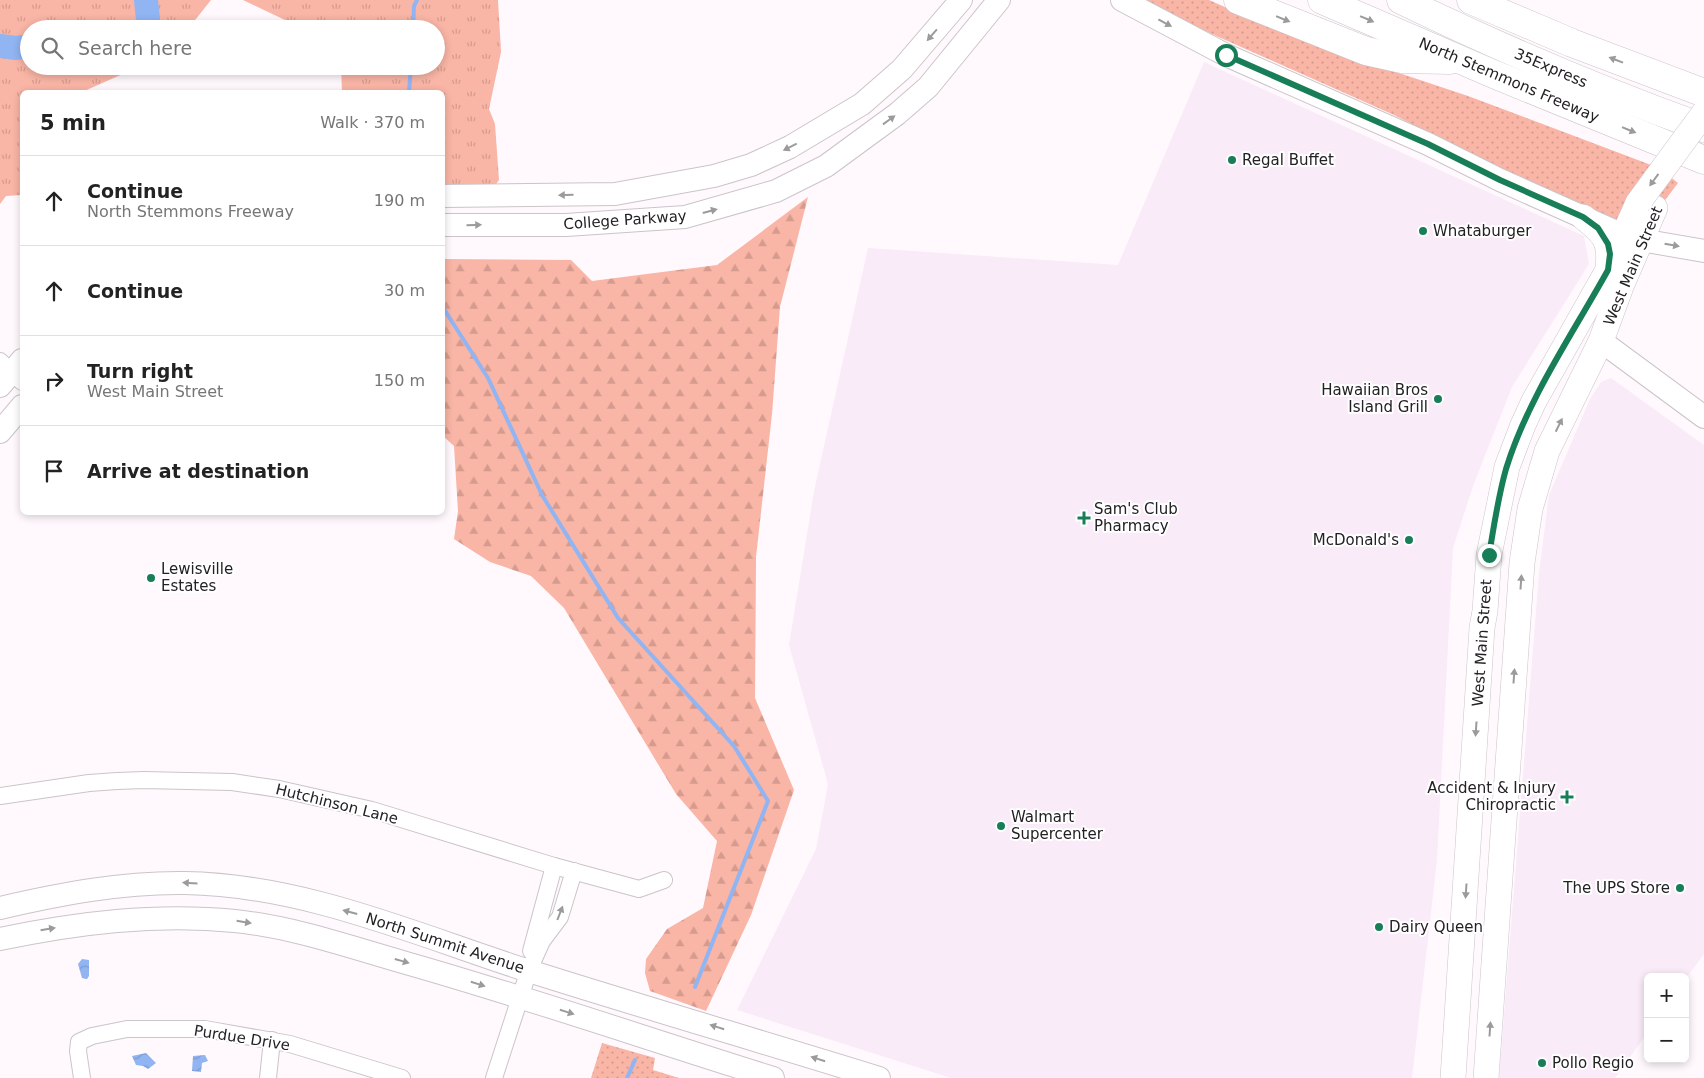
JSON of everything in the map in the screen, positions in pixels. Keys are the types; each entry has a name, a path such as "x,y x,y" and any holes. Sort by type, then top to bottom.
{"highway":[{"path":"1238,0 1366,52 1402,60 1462,60"},
{"name":"North Stemmons Freeway","path":"1322,0 1462,60 1702,153"},
{"name":"35Express","path":"1401,0 1476,36 1555,70 1704,128"},
{"path":"1471,0 1572,43 1704,94"}],"main road":[{"name":"College Parkway","path":"445,196 615,194 714,176 751,165 790,147 862,104 902,70 961,0"},
{"name":"College Parkway","path":"445,225 566,225 685,217 776,191 826,166 897,114 928,87 999,0"},
{"path":"1122,0 1226,55 1428,144 1500,180 1583,217 1632,237 1704,250"},
{"name":"West Main Street","path":"1486,1078 1522,563 1530,508 1545,456 1601,341 1622,284 1632,237 1646,205 1704,113"},
{"path":"832,123 850,149"},
{"name":"West Main Street","path":"1646,205 1702,153"},
{"path":"503,196 504,224"},
{"path":"1583,217 1598,228 1608,244 1610,254 1608,270"},
{"name":"West Main Street","path":"1453,1078 1482,628 1494,525 1507,467 1534,401 1608,270 1632,237"},
{"path":"1601,341 1704,417"},
{"path":"0,432 20,408"},
{"path":"1482,628 1518,631"},
{"name":"North Summit Avenue","path":"0,908 71,893 150,883 187,883 251,888 371,917 529,970 879,1078"},
{"name":"North Summit Avenue","path":"0,939 47,929 140,918 201,918 236,921 290,930 520,997 772,1078"},
{"path":"763,1041 772,1078"}],"street":[{"name":"Hutchinson Lane","path":"0,796 126,781 232,782 279,788 372,810 554,866 639,889 664,880"},
{"path":"529,970 531,945 554,866"},
{"path":"494,1078 529,970 542,941 560,918 574,871"},
{"name":"Purdue Drive","path":"82,1078 78,1051 79,1042 104,1033 137,1029 205,1029 272,1040 402,1078"},
{"path":"268,1078 272,1040"}],"shaded area":[{"path":"1204,62 1584,236 1589,264 1512,387 1473,486 1453,548 1437,860 1412,1078 951,1078 737,1010 816,849 828,784 789,645 814,491 868,248 1118,265"},
{"path":"1611,378 1704,445 1704,954 1689,975 1689,973 1644,973 1644,1038 1615,1078 1499,1078 1539,573 1549,495 1590,399 1601,382"}],"green space":[{"path":"0,0 211,0 195,20 20,20 20,75 121,75 87,90 20,90 20,195 6,196 0,204"},
{"path":"243,0 498,0 501,52 489,109 495,124 499,180 494,187 445,188 445,90 342,90 341,75 445,75 445,20 285,20"},
{"path":"1139,0 1209,0 1263,24 1354,58 1468,96 1659,168 1678,183 1641,232 1472,155 1394,115"},
{"path":"808,197 780,307 772,414 756,557 755,698 794,790 751,915 706,1011 650,991 645,973 646,959 667,929 703,908 717,841 676,794 564,608 531,576 490,562 454,539 458,511 454,446 445,438 445,259 571,260 592,281 717,265"},
{"path":"602,1043 655,1058 653,1070 679,1078 591,1078"}],"water":[{"path":"82,959 89,960 89,976 87,979 82,978 78,964"},
{"path":"146,1053 156,1063 148,1069 136,1065 132,1056"},
{"path":"205,1055 208,1061 202,1063 201,1072 192,1071 193,1056"}],"waterway":[{"path":"146,0 148,20"},
{"path":"413,20 414,6 417,0"},
{"path":"0,46 20,47"},
{"path":"409,90 410,75"},
{"path":"445,311 488,378 542,495 618,618 734,746 768,801 695,987"},
{"path":"627,1078 635,1060"}],"place":[{"name":"Regal Buffet","path":"1232,160"},
{"name":"Whataburger","path":"1423,231"},
{"name":"Hawaiian Bros Island Grill","path":"1438,399"},
{"name":"Sam's Club Pharmacy","path":"1084,518"},
{"name":"McDonald's","path":"1409,540"},
{"name":"Lewisville Estates","path":"151,578"},
{"name":"Accident & Injury Chiropractic","path":"1567,797"},
{"name":"Walmart Supercenter","path":"1001,826"},
{"name":"The UPS Store","path":"1680,888"},
{"name":"Dairy Queen","path":"1379,927"},
{"name":"Pollo Regio","path":"1542,1063"}],"route":[{"path":"1226,55 1322,99 1428,144 1500,180 1583,217 1598,228 1608,244 1610,254 1608,270 1549,373 1523,425 1503,480 1489,555"}]}
